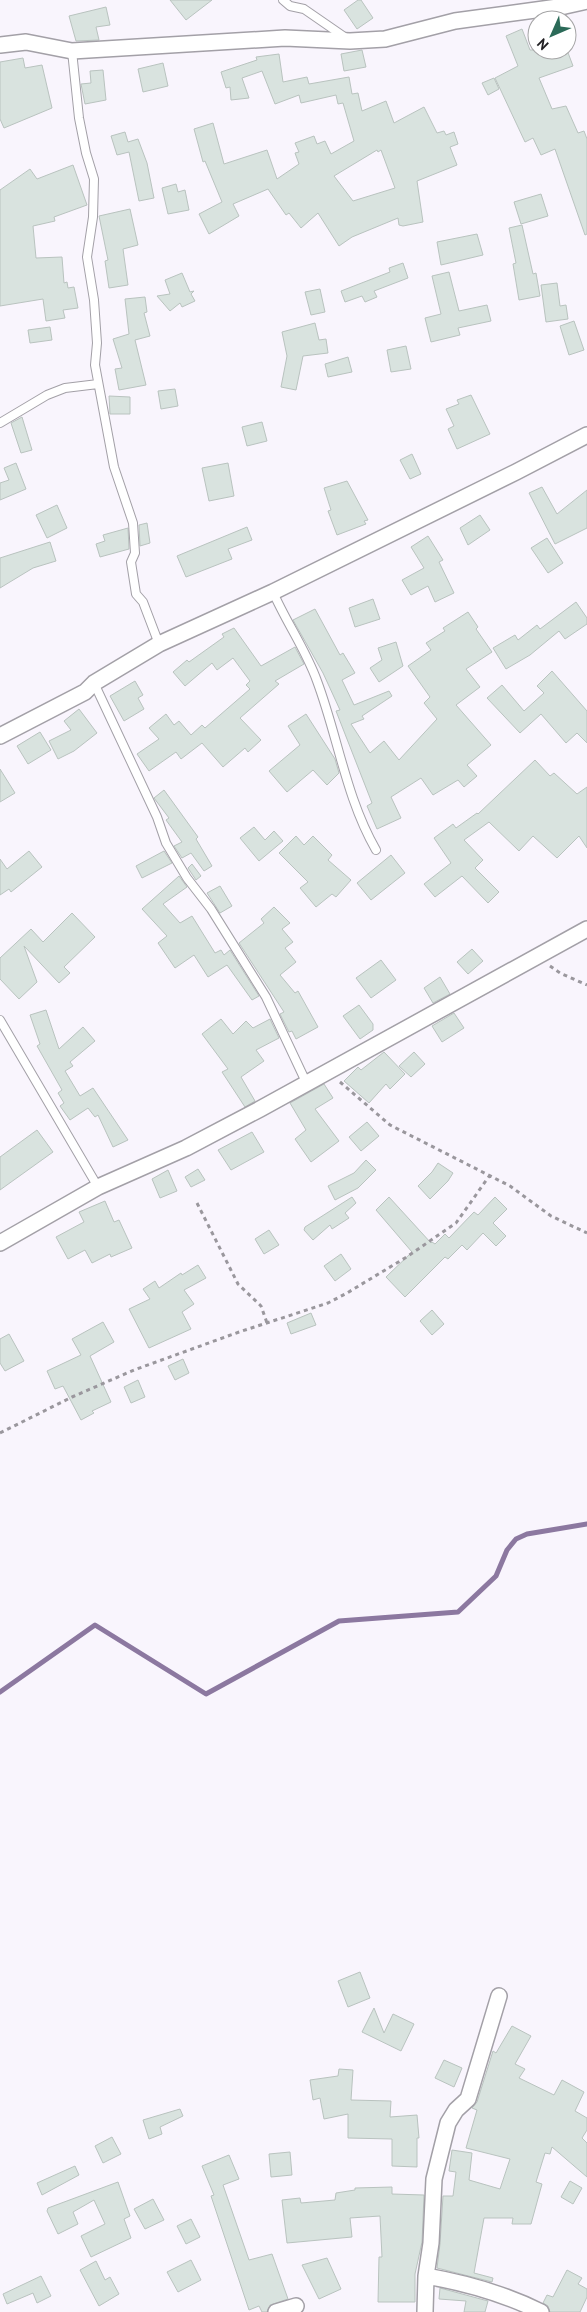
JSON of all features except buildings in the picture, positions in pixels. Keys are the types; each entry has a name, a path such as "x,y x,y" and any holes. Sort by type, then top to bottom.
{"street":[{"path":"0,46 26,42 72,51 285,38 350,41 385,39 455,21 565,6 587,1"},
{"path":"0,736 85,692 94,683 159,644 273,592 587,435"},
{"path":"0,1243 98,1188 186,1148 587,929"},
{"path":"425,2312 434,2179 448,2122 456,2110 468,2099 499,1996"},
{"path":"426,2276 493,2292 518,2300 541,2312"},
{"path":"276,2312 296,2306"}],"lane":[{"path":"282,0 290,6 304,9 350,41"},
{"path":"72,51 79,118 86,153 94,179 93,217 87,256 94,300 97,343 95,365 114,467 133,524 135,553 131,562 136,594 143,602 159,644"},
{"path":"0,423 64,388 98,384"},
{"path":"273,592 317,680 347,773 350,793 362,825 376,850"},
{"path":"94,683 157,817 166,843 187,878 211,909 266,997 306,1082"},
{"path":"0,1020 98,1188"}],"path":[{"path":"540,955 560,973 587,985"},
{"path":"329,1070 390,1125 490,1175 510,1186 551,1216 587,1232"},
{"path":"0,1433 64,1401 134,1370 328,1303 366,1283 456,1223 490,1175"},
{"path":"197,1203 238,1284 261,1306 267,1323"}],"waterway":[{"path":"0,1692 95,1625 206,1694 339,1621 458,1612 496,1576 507,1550 516,1539 527,1534 587,1524"}]}
